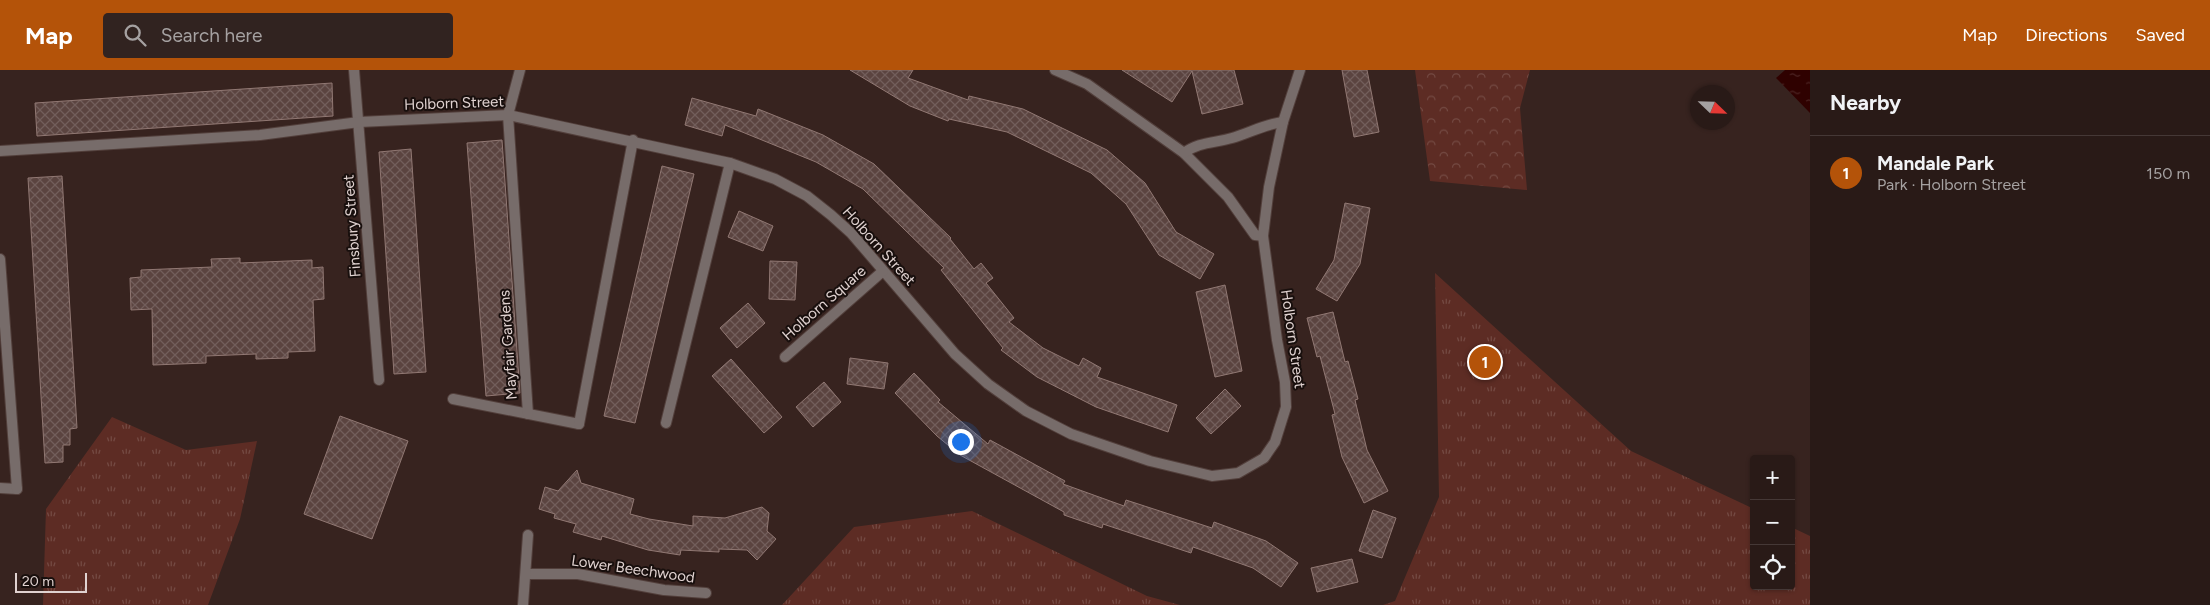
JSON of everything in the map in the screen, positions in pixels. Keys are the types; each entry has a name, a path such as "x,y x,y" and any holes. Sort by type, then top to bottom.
{"street":[{"name":"Finsbury Street","path":"354,70 379,380"},
{"name":"Mayfair Gardens","path":"520,70 508,115 528,414 579,424 633,140"},
{"path":"1055,70 1087,84 1184,153 1228,197 1255,235 1263,236"},
{"name":"Holborn Street","path":"0,151 260,135 358,122 508,115 633,140 730,163 775,179 807,196 851,233 955,354 988,384 1026,411 1071,434 1150,461 1212,476 1238,473 1264,458 1275,442 1286,407 1285,382 1277,340 1263,236 1269,187 1283,122 1300,70"},
{"path":"1184,153 1192,146 1232,138 1270,124 1283,122"},
{"path":"666,423 730,163"},
{"path":"0,259 17,489 0,488"},
{"name":"Holborn Square","path":"785,357 883,271"},
{"path":"453,399 528,414"},
{"path":"523,605 528,535"},
{"name":"Lower Beechwood","path":"526,574 578,574 664,590 706,593"}],"green space":[{"path":"1415,70 1530,70 1520,108 1527,190 1430,181"},
{"path":"1435,273 1631,451 1750,507 1750,590 1795,590 1795,529 1810,536 1810,605 1383,605 1395,601 1439,497"},
{"path":"112,417 186,450 257,441 240,519 208,605 43,605 46,509"},
{"path":"972,511 1147,596 1180,605 782,605 854,527"}],"water":[{"path":"1785,70 1810,70 1810,113 1776,78"}],"building":[{"path":"850,70 913,70 908,78 968,100 969,96 1023,109 1107,150 1145,183 1176,232 1214,254 1200,279 1159,255 1126,204 1091,173 1007,132 949,119 948,121 910,106"},
{"path":"1122,70 1234,70 1243,104 1202,114 1192,71 1172,102"},
{"path":"1342,70 1367,70 1379,132 1354,137"},
{"path":"332,83 333,116 37,136 35,103"},
{"path":"692,98 756,116 758,109 823,135 874,164 951,238 974,269 981,263 993,278 986,283 1014,318 1009,322 1043,348 1079,366 1083,358 1101,368 1097,377 1177,405 1168,432 1096,407 1037,377 1001,350 1003,348 941,270 944,268 863,189 816,162 725,125 722,136 685,125"},
{"path":"502,140 520,393 486,396 467,143"},
{"path":"411,149 426,372 394,374 379,152"},
{"path":"662,166 694,174 635,423 604,416"},
{"path":"62,176 77,428 70,429 70,445 63,445 63,462 45,463 28,178"},
{"path":"1345,203 1370,208 1360,264 1337,301 1316,289 1334,260"},
{"path":"739,211 773,226 763,251 728,237"},
{"path":"240,258 240,263 312,260 312,268 323,267 324,299 313,300 315,351 288,352 288,358 256,359 256,354 206,356 206,363 153,365 152,309 131,310 130,278 141,277 141,270 212,267 211,259"},
{"path":"770,261 797,262 795,300 769,299"},
{"path":"1225,285 1242,371 1215,377 1196,292"},
{"path":"748,303 765,323 737,348 720,328"},
{"path":"1333,312 1345,362 1348,361 1358,399 1355,400 1367,450 1388,491 1364,503 1342,457 1332,415 1335,414 1320,356 1317,357 1307,318"},
{"path":"850,358 888,363 884,389 847,384"},
{"path":"731,359 782,417 764,433 712,376"},
{"path":"914,373 940,400 938,402 988,444 990,440 1065,481 1063,484 1124,506 1126,500 1212,528 1214,522 1266,541 1298,563 1281,587 1253,568 1193,547 1191,553 1103,524 1102,528 1064,515 1064,512 960,455 937,436 895,393"},
{"path":"824,382 841,402 813,427 796,407"},
{"path":"1225,389 1241,406 1211,434 1196,418"},
{"path":"340,416 408,441 372,539 304,514"},
{"path":"577,470 581,483 634,499 630,514 649,519 693,526 693,516 725,518 762,507 769,513 767,531 776,539 757,560 747,550 719,549 719,552 681,550 680,555 648,550 602,536 601,540 573,532 576,524 554,518 555,514 539,509 545,487 558,491"},
{"path":"1373,510 1396,518 1382,558 1359,551"},
{"path":"1352,559 1358,582 1317,592 1311,568"}],"place":[{"name":"Mandale Park","path":"1485,362"}]}
